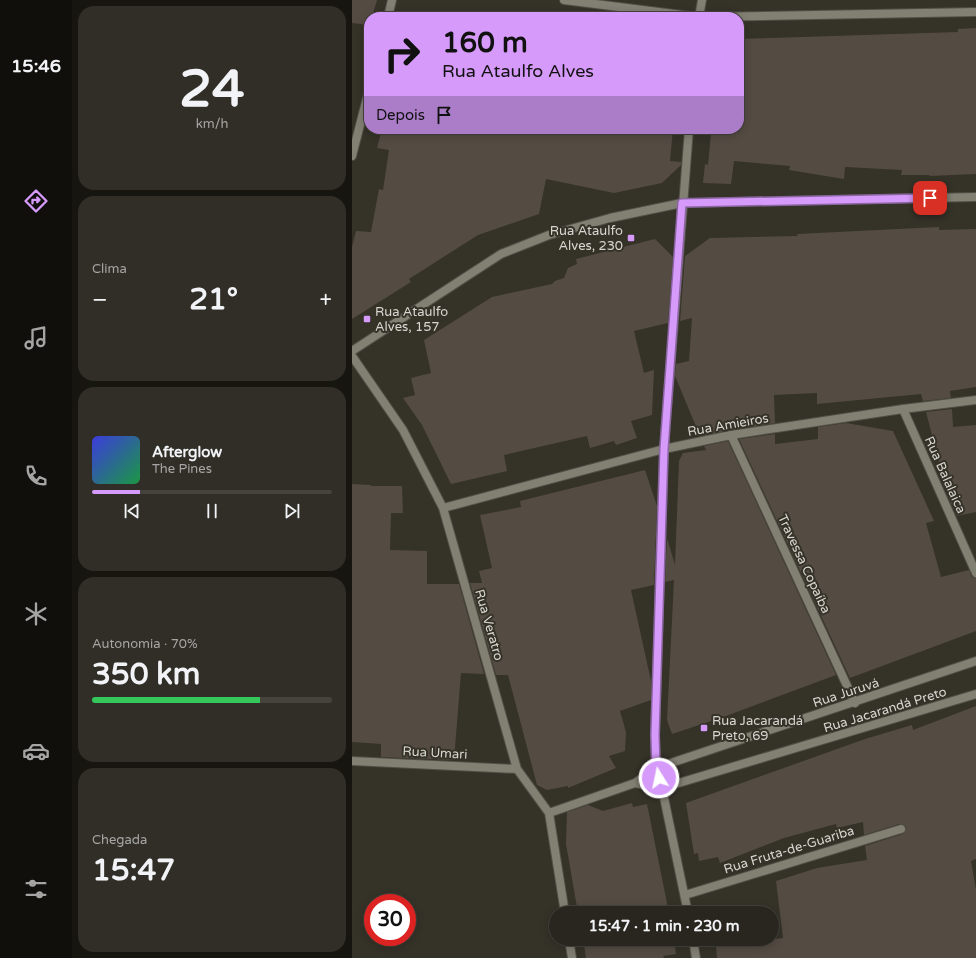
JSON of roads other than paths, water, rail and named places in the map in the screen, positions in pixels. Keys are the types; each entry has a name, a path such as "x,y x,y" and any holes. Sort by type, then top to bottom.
{"street":[{"path":"389,12 392,0"},
{"path":"564,0 659,12"},
{"path":"700,12 702,0"},
{"path":"744,16 976,12"},
{"path":"352,156 364,109"},
{"path":"687,906 662,788 656,768 655,735 664,449 689,134"},
{"path":"352,351 501,254 550,235 610,218 682,203 976,197"},
{"name":"Rua Veratro","path":"352,356 403,430 443,508 517,769 549,813 564,906"},
{"name":"Rua Amieiros","path":"443,508 664,449 731,435 902,409 976,400"},
{"name":"Rua Balalaica","path":"902,409 976,573"},
{"name":"Travessa Copaíba","path":"731,435 855,703"},
{"name":"Rua Juruvá","path":"549,813 635,783 656,768 976,662"},
{"name":"Rua Jacarandá Preto","path":"662,788 976,694"},
{"name":"Rua Umari","path":"352,761 517,769"},
{"name":"Rua Juruvá","path":"635,783 662,788"},
{"name":"Rua Fruta-de-Guariba","path":"685,895 901,828"},
{"path":"570,946 572,958"},
{"path":"694,946 696,958"}],"place":[{"name":"Rua Ataulfo Alves, 230","path":"631,238"},
{"name":"Rua Ataulfo Alves, 157","path":"367,319"},
{"name":"Rua Jacarandá Preto, 69","path":"704,728"}]}
